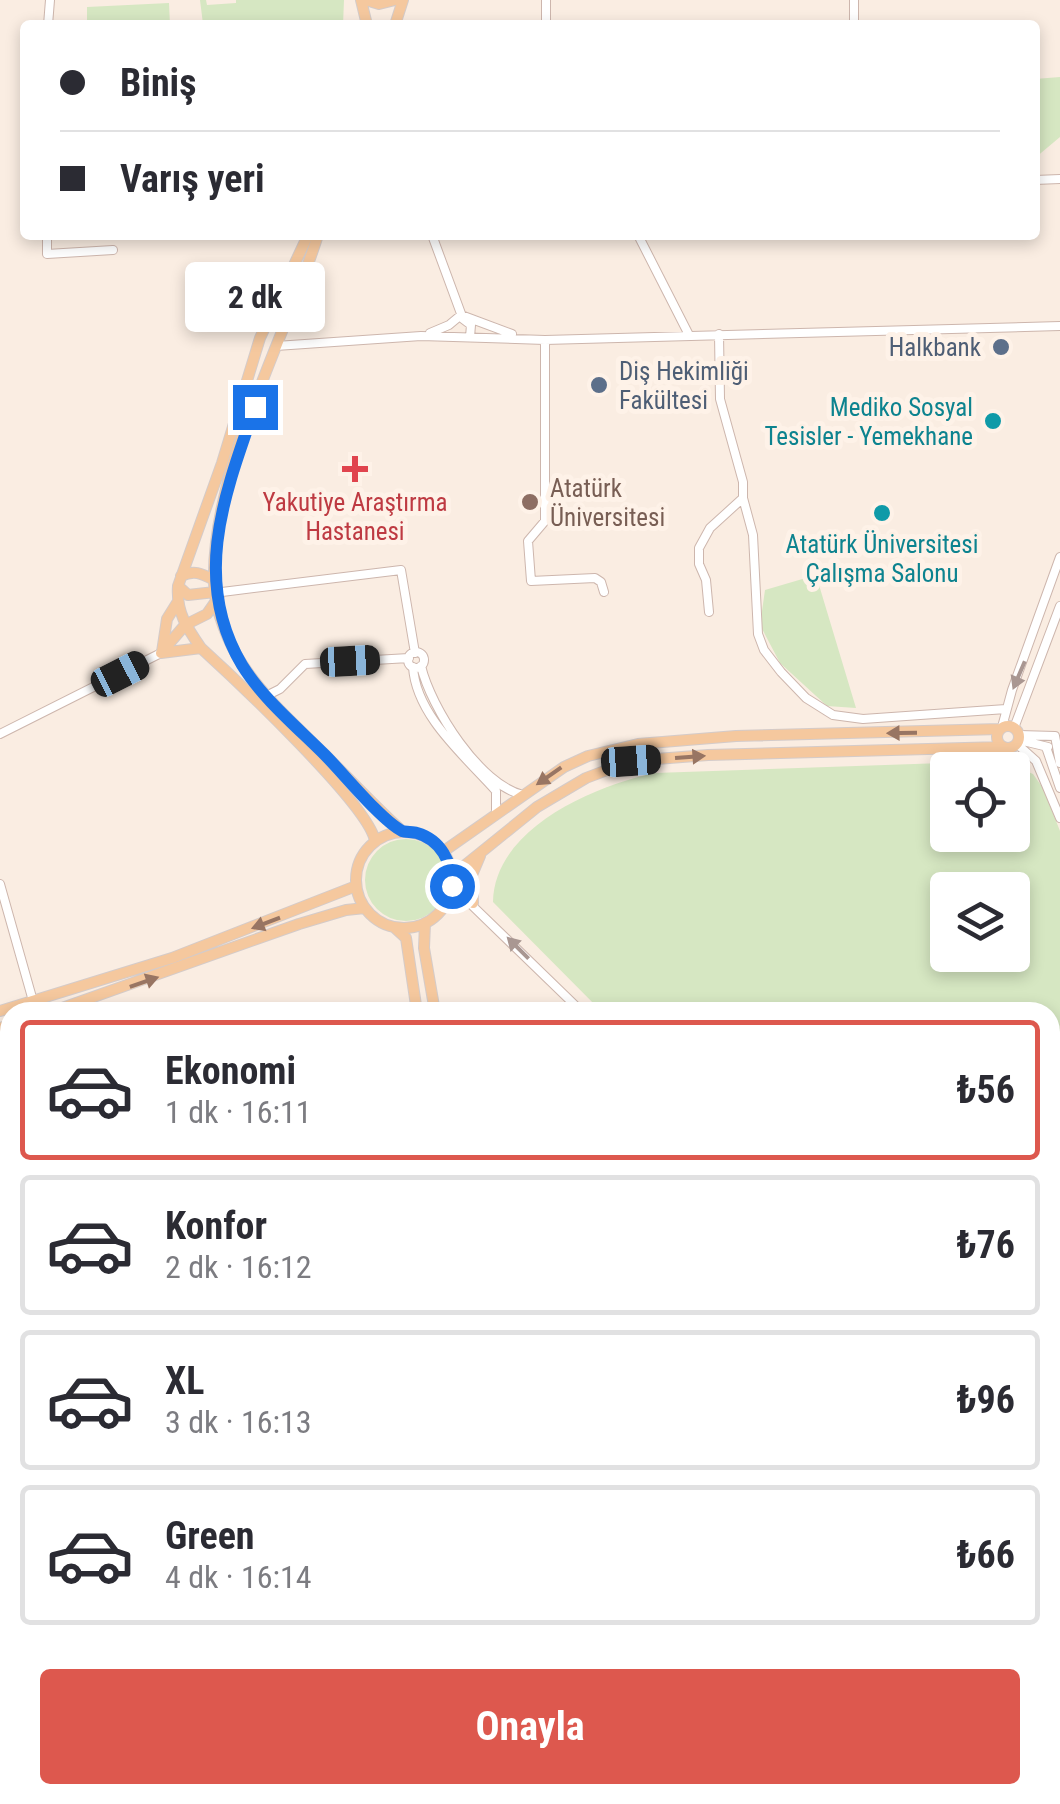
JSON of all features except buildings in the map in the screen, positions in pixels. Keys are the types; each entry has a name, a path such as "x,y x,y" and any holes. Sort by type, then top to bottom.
{"main road":[{"path":"364,0 379,4 396,0"},
{"path":"306,240 260,338 222,464 179,581 177,603 185,625 201,648 337,785 373,828 375,841"},
{"path":"162,653 185,625 207,614 217,591 222,508 316,240"},
{"path":"179,581 191,572 201,573 217,591 242,665 266,696 402,831"},
{"path":"179,581 188,596 217,591"},
{"path":"162,653 167,619 177,603"},
{"path":"162,653 201,648"},
{"path":"1002,747 996,738 1012,734"},
{"path":"452,880 537,807 586,778 631,761 764,753 1011,748 1012,734"},
{"path":"444,851 564,766 638,744 736,736 1012,734"},
{"path":"393,927 425,924 445,906 452,880 444,851 418,833 402,831 375,841 356,870 356,886 365,908 406,938 415,1002"},
{"path":"472,903 472,875 482,851"},
{"path":"47,1002 356,886"},
{"path":"77,1002 299,924 365,908"},
{"path":"425,924 424,948 433,1002"}],"street":[{"path":"47,240 48,254 113,250"},
{"path":"434,240 462,317 459,328 467,337"},
{"path":"641,240 689,335"},
{"path":"421,336 462,317"},
{"path":"462,317 520,337"},
{"path":"276,346 421,336 545,340 1060,326"},
{"path":"719,334 720,399 753,534 758,634 772,661 806,698 833,715 863,719 1006,709"},
{"path":"545,340 545,521 528,541 531,581 595,578 604,592"},
{"path":"708,612 699,548 710,528 742,498"},
{"path":"1060,557 1006,709 1012,734 1036,762 1060,818"},
{"path":"217,591 402,570 412,655 442,717 493,780 522,795"},
{"path":"1012,734 1060,606"},
{"path":"1036,627 1051,631"},
{"path":"0,734 162,653"},
{"path":"266,696 310,663 412,655"},
{"path":"417,667 416,683 428,709 496,791 496,814"},
{"path":"1012,734 1046,747 1057,747"},
{"path":"1012,734 1055,736 1060,763"},
{"path":"1046,747 1060,788"},
{"path":"452,880 572,1002"},
{"path":"0,884 32,1002"}],"green space":[{"path":"200,0 206,0 207,5 236,0 344,0 343,20 202,20"},
{"path":"169,3 170,20 87,20 87,7"},
{"path":"1060,77 1060,137 1040,154 1040,79"},
{"path":"816,575 856,708 827,706 780,663 760,625 765,590"},
{"path":"930,763 930,852 1030,852 1030,773 1033,774 1043,788 1060,831 1060,1002 592,1002 493,902 498,876 510,853 528,833 551,815 604,788 655,773"},
{"path":"406,839 422,842 435,851 444,864 444,896 435,909 422,918 406,921 390,918 377,909 368,896 365,880 368,864 377,851 390,842"}],"place":[{"name":"Halkbank","path":"1001,347"},
{"name":"Diş Hekimliği Fakültesi","path":"599,385"},
{"name":"Mediko Sosyal Tesisler - Yemekhane","path":"993,421"},
{"name":"Yakutiye Araştırma Hastanesi","path":"355,469"},
{"name":"Atatürk Üniversitesi","path":"530,502"},
{"name":"Atatürk Üniversitesi Çalışma Salonu","path":"882,513"}],"route":[{"path":"255,407 222,508 217,548 216,601 230,640 242,665 264,694 380,811 402,831 418,833 444,851 450,862 452,886"}]}
